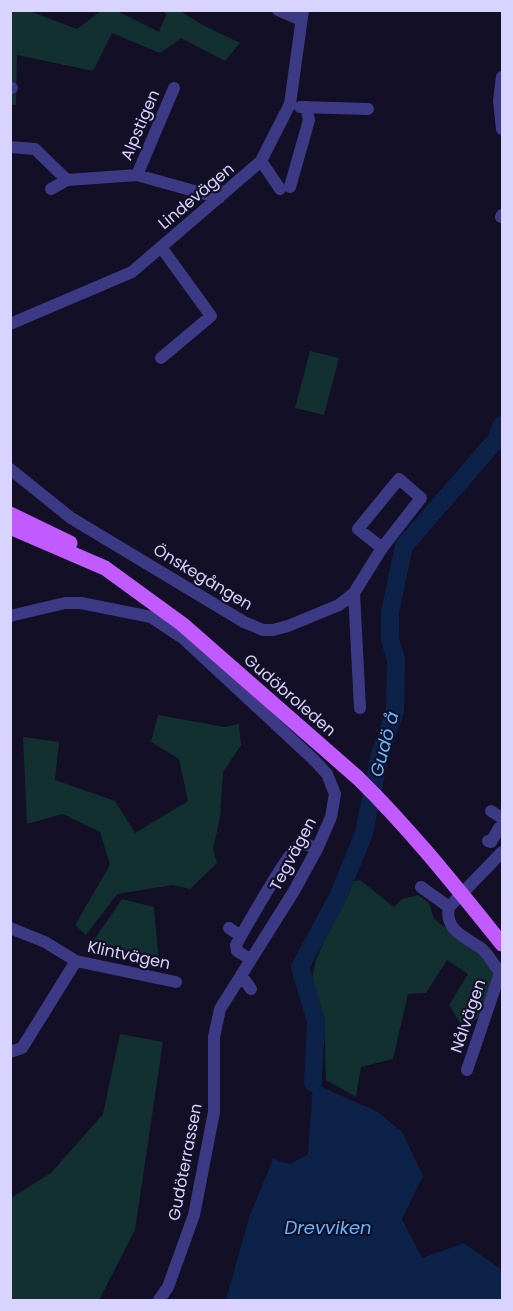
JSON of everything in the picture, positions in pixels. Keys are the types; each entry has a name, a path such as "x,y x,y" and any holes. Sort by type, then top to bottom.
{"main road":[{"name":"Gudöbroleden","path":"10,514 108,562 192,620 381,796 422,845 502,929"},
{"name":"Gudöbroleden","path":"10,527 105,568 182,624 359,775"},
{"name":"Gudöbroleden","path":"466,890 502,944"}],"street":[{"path":"278,10 302,15"},
{"name":"Lindevägen","path":"10,324 132,272 261,161 289,106 302,15"},
{"path":"502,77 499,101 502,129"},
{"name":"Alpstigen","path":"137,175 174,88"},
{"path":"289,106 368,109"},
{"path":"261,161 285,188 309,120 306,107"},
{"path":"10,147 35,149 67,180"},
{"path":"51,189 67,180 137,175 219,198"},
{"path":"160,358 211,316 161,247"},
{"name":"Önskegången","path":"10,469 71,518 263,630 285,627 339,605 354,593 382,548 421,498 399,479 358,529 382,548"},
{"path":"354,593 360,708"},
{"name":"Tegvägen","path":"10,616 65,603 81,603 151,617 184,639 327,774 335,794 331,817 317,849 267,938 250,959 230,991"},
{"path":"488,841 490,842 502,825 491,811"},
{"path":"250,959 237,951 236,945 241,936 294,849 299,845 312,845 317,849"},
{"path":"501,974 483,951 454,931 448,915 449,907 502,852"},
{"path":"421,887 449,907"},
{"name":"Klintvägen","path":"10,928 45,942 76,961 176,982"},
{"path":"229,928 241,936"},
{"path":"10,1052 22,1048 76,961"},
{"name":"Nålvägen","path":"467,1070 501,974"},
{"path":"241,975 251,989"},
{"name":"Gudöterrassen","path":"159,1300 168,1287 194,1215 214,1112 216,1008 230,991"}],"green space":[{"path":"10,11 29,11 77,29 101,11 117,11 159,32 166,15 164,11 180,11 240,43 225,61 181,38 160,53 112,33 93,71 17,55 16,105 11,105"},
{"path":"310,351 339,358 324,415 295,408"},
{"path":"158,715 225,727 239,724 241,745 223,772 220,818 213,849 217,863 190,889 173,885 117,894 86,935 75,925 110,865 100,832 63,814 27,824 23,737 59,742 55,780 115,801 135,833 188,801 179,759 151,742"},
{"path":"360,880 394,907 402,899 418,895 429,903 434,919 478,952 494,973 479,1018 462,1026 449,1005 468,974 447,960 426,993 408,994 393,1059 361,1067 356,1097 326,1080 324,1015 311,984 316,960 348,883"},
{"path":"122,899 154,907 159,963 88,949"},
{"path":"120,1034 163,1042 135,1230 99,1300 11,1300 11,1198 51,1173 103,1114"}],"water":[{"name":"Drevviken","path":"313,1083 378,1112 402,1132 423,1176 402,1219 422,1258 464,1243 502,1270 502,1300 226,1300 249,1218 273,1159 290,1164 308,1154"}],"waterway":[{"name":"Gudö å","path":"313,1083 316,1021 300,967 338,897 364,833 380,754 395,711 396,659 390,640 390,612 404,546 496,440 502,425"}]}
